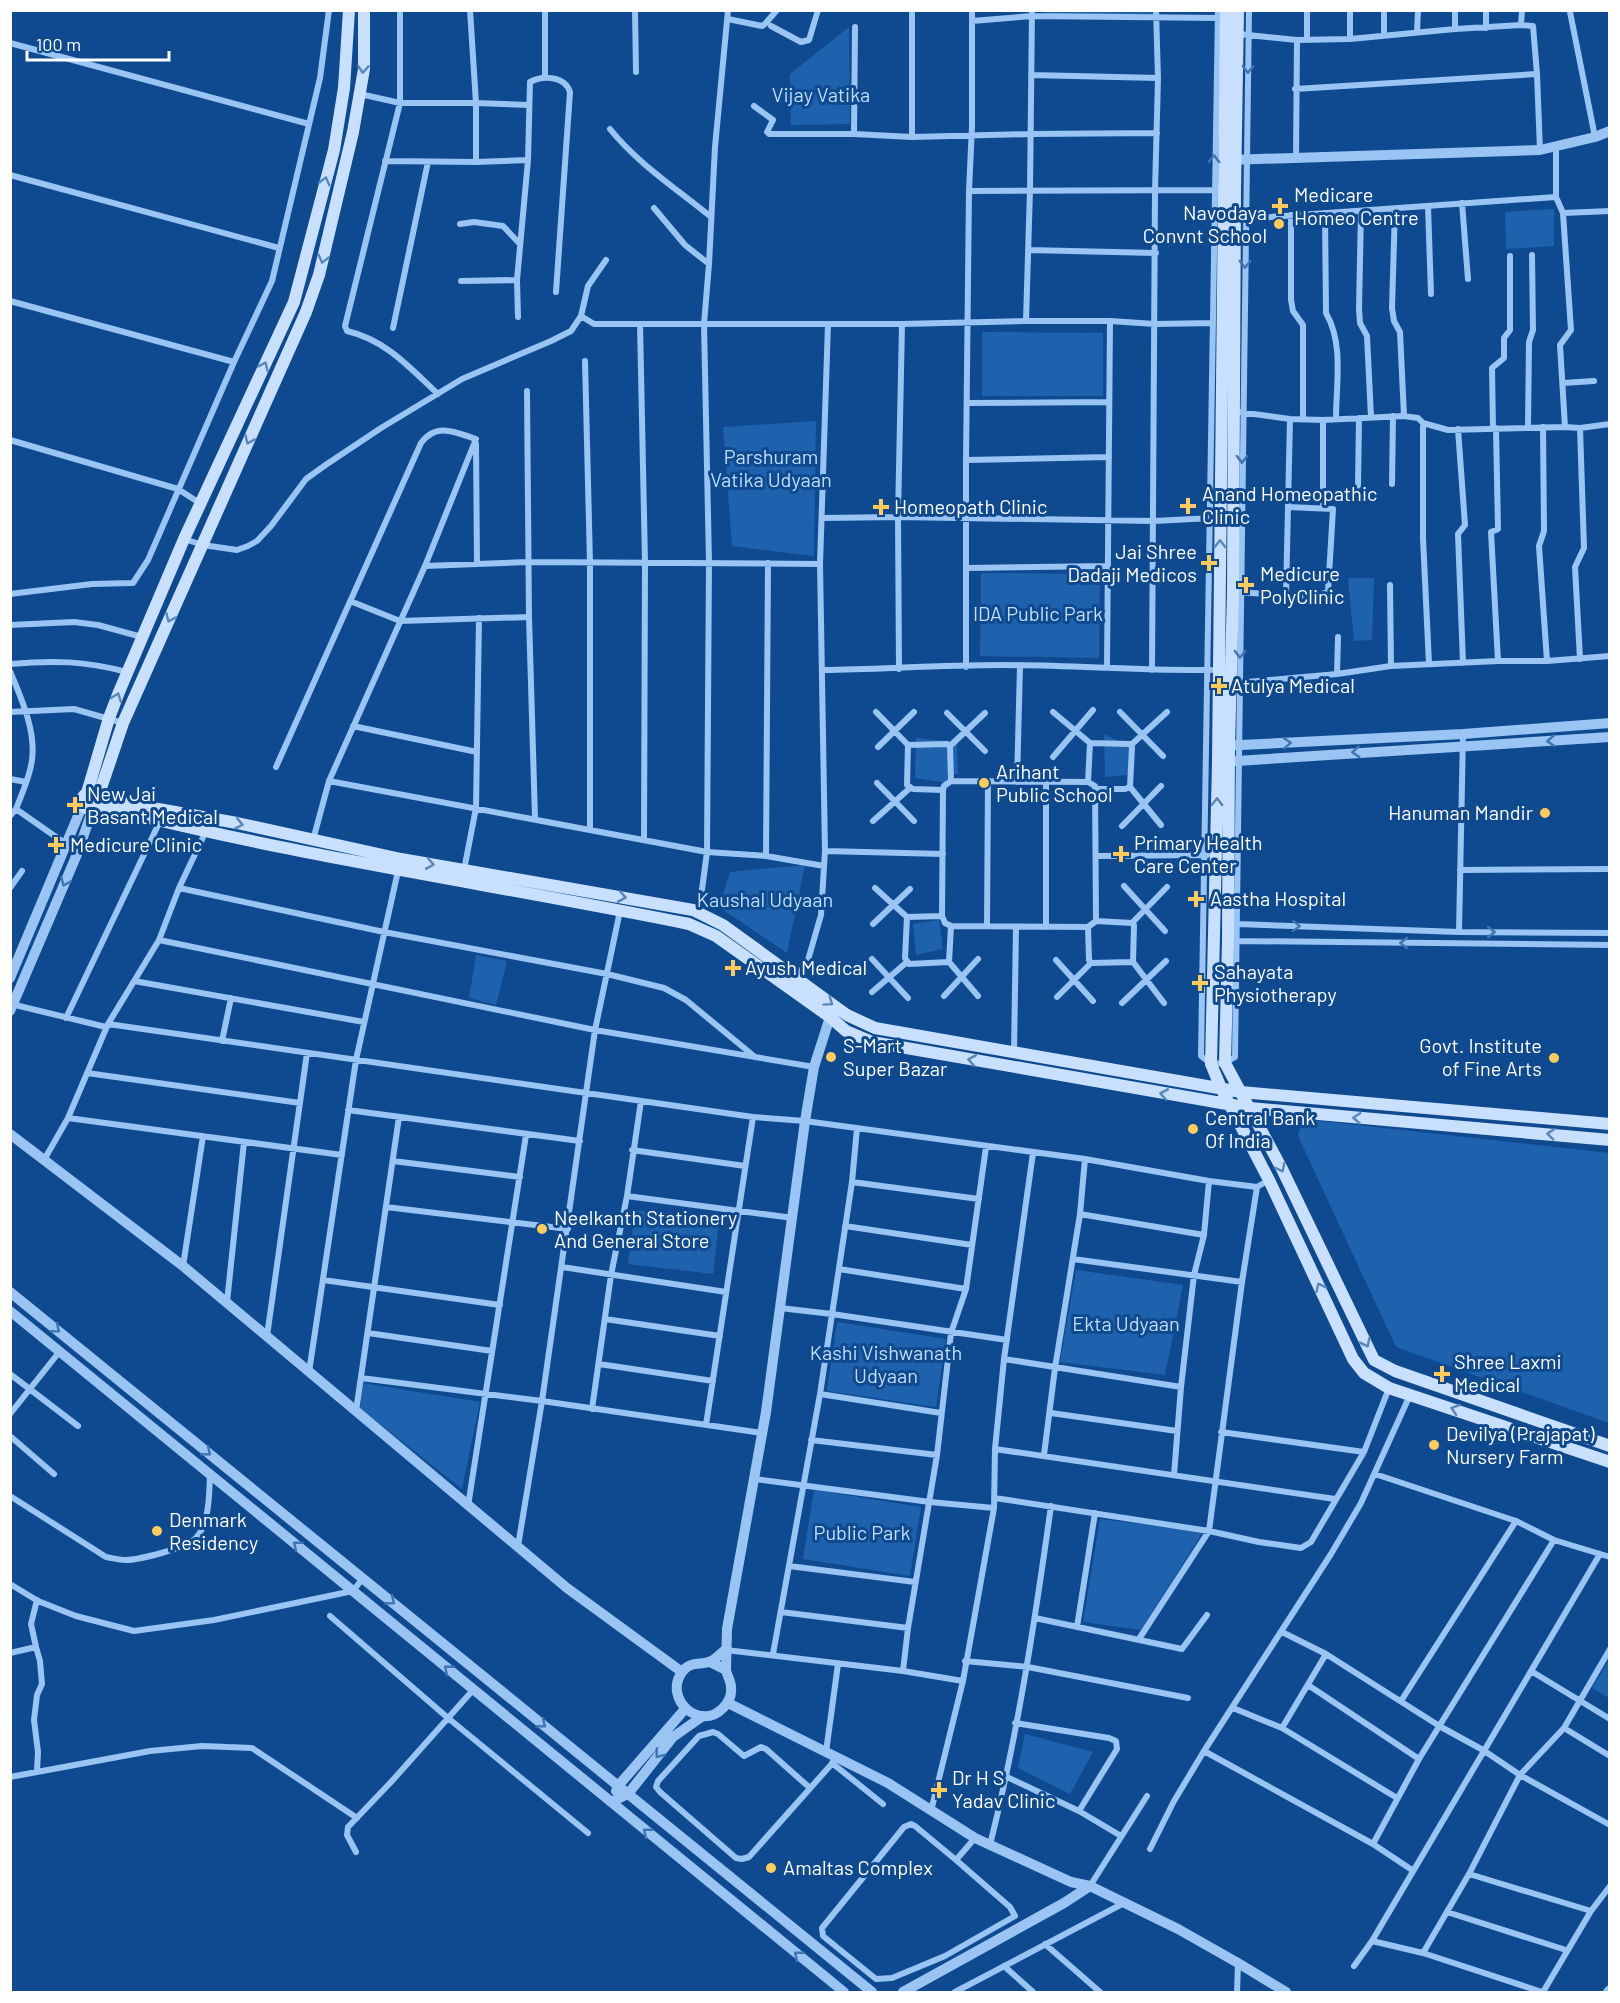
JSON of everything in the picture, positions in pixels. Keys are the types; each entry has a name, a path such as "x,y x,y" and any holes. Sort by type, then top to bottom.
{"main road":[{"path":"93,802 109,718 184,540 294,302 334,150 344,88 349,10"},
{"path":"93,802 123,723 306,312 319,276 360,94 364,69 364,10"},
{"path":"1229,746 1213,670 1215,518 1233,411 1217,323 1224,190 1235,160 1244,34 1238,10"},
{"path":"1222,14 1235,160"},
{"path":"1224,190 1240,219 1233,411 1237,592 1229,746 1225,1063 1282,1169 1374,1360 1395,1371 1610,1446"},
{"path":"1229,761 1211,855 1212,1064 1221,1088 1269,1180 1353,1359 1364,1373 1389,1388 1610,1462"},
{"path":"93,802 160,821 398,871 689,924 716,936 830,1017 846,1031 872,1042 1231,1106 1610,1140"},
{"path":"93,802 130,804 464,870 699,912 723,925 847,1015 875,1028 1241,1092 1610,1124"}],"street":[{"path":"10,594 92,584 133,583 148,560 234,362 272,281 320,78 329,10"},
{"path":"470,10 476,103 476,162"},
{"path":"545,10 545,78"},
{"path":"635,10 636,72"},
{"path":"699,912 707,852 709,562 704,324 715,147 728,10"},
{"path":"728,19 762,26 777,10"},
{"path":"771,26 801,42 809,40 818,10"},
{"path":"912,10 912,137"},
{"path":"966,667 966,403 972,10"},
{"path":"1152,670 1155,191 1158,78 1156,10"},
{"path":"1249,10 1244,34 1297,40 1350,39 1455,29 1533,26 1540,150"},
{"path":"1307,10 1308,40"},
{"path":"1350,10 1350,39"},
{"path":"1384,10 1384,35"},
{"path":"1417,32 1418,10"},
{"path":"1455,10 1455,29"},
{"path":"1486,10 1486,28"},
{"path":"1521,25 1522,10"},
{"path":"400,11 400,104 346,330 379,343 395,354 438,394"},
{"path":"1570,12 1595,136"},
{"path":"969,191 1224,190 1222,14 1156,19 1032,14 972,21"},
{"path":"1026,321 1032,14"},
{"path":"854,134 855,27"},
{"path":"1296,159 1297,40"},
{"path":"10,43 309,124"},
{"path":"1295,88 1537,74"},
{"path":"1031,75 1158,78"},
{"path":"518,317 517,280 528,159 530,81 545,78 562,80 568,85 570,92 556,292"},
{"path":"360,94 400,104 528,105"},
{"path":"754,106 773,119 774,122 767,132 769,134 912,137 1156,134"},
{"path":"609,129 621,143 655,173 711,217"},
{"path":"1556,197 1240,219 1235,160 1540,150 1610,130"},
{"path":"1556,146 1556,197 1563,213 1571,330 1560,345 1564,427"},
{"path":"385,161 476,162 528,159"},
{"path":"393,328 428,162"},
{"path":"10,175 279,248"},
{"path":"1462,203 1468,279"},
{"path":"1428,206 1431,294"},
{"path":"654,208 685,245 709,264"},
{"path":"1395,209 1392,308 1394,321 1400,332 1404,416"},
{"path":"1361,211 1359,309 1360,323 1368,336 1371,417"},
{"path":"1563,213 1610,211"},
{"path":"1325,213 1326,313 1337,340 1336,419"},
{"path":"1291,215 1291,300 1293,311 1303,325 1303,419"},
{"path":"460,224 474,222 503,226 519,243"},
{"path":"1028,250 1156,253"},
{"path":"1528,428 1529,342 1533,330 1532,255"},
{"path":"1498,661 1491,532 1498,529 1492,368 1504,358 1504,338 1510,330 1510,256"},
{"path":"184,540 237,550 257,541 306,479 381,428 462,379 571,331 581,316 588,286 606,260"},
{"path":"461,281 517,280"},
{"path":"10,301 234,362"},
{"path":"581,316 594,324 902,324 1026,321 1217,323 1215,518 1154,521 823,518"},
{"path":"1107,667 1110,321"},
{"path":"640,324 645,562 644,840"},
{"path":"796,979 808,960 821,915 825,851 820,564 828,324"},
{"path":"899,669 898,517 902,324"},
{"path":"585,360 590,563 590,829"},
{"path":"1563,383 1594,381"},
{"path":"527,391 528,562 534,818"},
{"path":"966,403 1109,402"},
{"path":"1233,411 1323,420 1404,416 1418,418 1423,423 1448,430 1580,428 1610,424"},
{"path":"1392,484 1393,416"},
{"path":"1286,595 1290,418"},
{"path":"1358,486 1359,418"},
{"path":"1323,420 1323,508"},
{"path":"1423,423 1423,538 1429,664"},
{"path":"1543,427 1544,531 1539,546 1547,661"},
{"path":"1580,428 1584,548 1575,567 1580,659"},
{"path":"276,767 426,436 445,429 476,439"},
{"path":"1458,429 1465,525 1458,534 1463,663"},
{"path":"476,439 477,563"},
{"path":"314,840 329,781 425,566 476,439"},
{"path":"10,440 178,489 202,504"},
{"path":"966,460 1109,457"},
{"path":"1237,592 1321,595 1328,592 1333,509 1288,507"},
{"path":"425,566 528,562 820,564"},
{"path":"766,856 768,563"},
{"path":"966,568 1108,566"},
{"path":"1390,585 1391,666"},
{"path":"350,601 400,621 529,617"},
{"path":"464,870 476,808 479,618"},
{"path":"10,624 74,622 98,625 142,638"},
{"path":"1337,674 1338,637"},
{"path":"1234,683 1337,674 1391,666 1547,661 1610,656"},
{"path":"10,664 59,661 103,665 128,672"},
{"path":"823,670 1020,666 1213,670 1211,855 1097,856"},
{"path":"1017,782 1020,666"},
{"path":"10,670 26,712 32,744 32,761 26,782 16,809 10,816"},
{"path":"10,712 75,709 123,723"},
{"path":"1053,756 1093,710"},
{"path":"876,712 908,745 950,746"},
{"path":"878,747 914,712"},
{"path":"947,712 984,751"},
{"path":"951,781 950,746 985,712"},
{"path":"1053,712 1090,743 1131,745 1167,712"},
{"path":"1120,712 1163,756"},
{"path":"1229,746 1463,734 1610,723"},
{"path":"353,726 477,752"},
{"path":"1459,932 1463,734"},
{"path":"1212,1064 1225,1063 1235,1057 1238,941 1229,761 1610,737"},
{"path":"1088,782 1090,743"},
{"path":"908,745 906,781 910,788"},
{"path":"1131,745 1130,787 1161,825"},
{"path":"10,779 26,782"},
{"path":"329,781 707,852 766,856 824,866"},
{"path":"1096,921 1097,789 1093,784 1088,782 951,781 944,786 942,916 945,923 951,926 1088,927 1096,921 1132,923 1167,888"},
{"path":"987,926 988,781"},
{"path":"1046,782 1046,927"},
{"path":"878,783 914,821"},
{"path":"1122,826 1161,786"},
{"path":"1097,789 1130,787"},
{"path":"873,821 910,788 943,789"},
{"path":"10,978 66,844 93,802"},
{"path":"93,802 78,852 11,1006 107,1026 753,1117 805,1121 1085,1159 1209,1181 1257,1187 1269,1180"},
{"path":"16,809 66,844"},
{"path":"66,1018 160,821"},
{"path":"44,1161 68,1118 107,1026 159,940 179,888 206,831"},
{"path":"825,851 943,854"},
{"path":"1460,870 1610,869"},
{"path":"10,888 22,871"},
{"path":"309,1372 356,1060 398,871"},
{"path":"1124,886 1165,931"},
{"path":"179,888 384,932 607,974 664,988 686,1000 755,1057"},
{"path":"875,888 907,918 942,916"},
{"path":"873,924 910,889"},
{"path":"518,1546 562,1267 595,1030 620,910"},
{"path":"907,918 905,958 907,962"},
{"path":"1132,923 1134,925 1133,962 1164,1003"},
{"path":"1237,924 1459,932 1610,933"},
{"path":"951,926 949,962 978,996"},
{"path":"1014,1053 1016,927"},
{"path":"1088,927 1091,963"},
{"path":"159,940 372,986 595,1030 814,1067"},
{"path":"1238,941 1610,945"},
{"path":"944,996 978,958"},
{"path":"872,959 908,998"},
{"path":"1056,960 1093,1001"},
{"path":"1122,1003 1166,961"},
{"path":"907,962 909,964 949,962"},
{"path":"872,992 907,962"},
{"path":"1057,997 1091,963 1133,962"},
{"path":"134,981 364,1023"},
{"path":"222,1041 231,998"},
{"path":"726,1670 710,1662 699,1662 682,1672 677,1683 677,1694 685,1709 698,1716 719,1713 728,1704 731,1695 731,1685 726,1670 727,1629 755,1479 814,1067 830,1017"},
{"path":"267,1336 307,1053"},
{"path":"87,1073 300,1103"},
{"path":"592,1409 611,1275 627,1196 641,1101"},
{"path":"348,1110 580,1141"},
{"path":"356,1412 399,1117"},
{"path":"706,1425 753,1117"},
{"path":"68,1118 342,1155"},
{"path":"773,1654 820,1394 858,1128"},
{"path":"10,1134 183,1266 567,1588 682,1672"},
{"path":"468,1507 526,1135"},
{"path":"183,1266 203,1136"},
{"path":"226,1303 244,1142"},
{"path":"903,1671 915,1582 937,1455 951,1333 966,1289 986,1146"},
{"path":"632,1150 745,1166"},
{"path":"931,1811 963,1681 994,1508 995,1449 1004,1359 1033,1153"},
{"path":"1044,1455 1055,1368 1080,1214 1085,1159"},
{"path":"393,1161 520,1177"},
{"path":"1174,1474 1194,1275 1204,1235 1209,1181"},
{"path":"852,1182 979,1199"},
{"path":"1139,1639 1209,1531 1257,1187"},
{"path":"627,1196 793,1218"},
{"path":"386,1208 567,1229"},
{"path":"1080,1214 1204,1235"},
{"path":"845,1226 972,1245"},
{"path":"1073,1259 1242,1282"},
{"path":"562,1267 726,1292"},
{"path":"839,1269 966,1289"},
{"path":"323,1280 500,1305"},
{"path":"10,1292 872,1992"},
{"path":"780,1308 1007,1341"},
{"path":"10,1311 843,1992"},
{"path":"605,1319 720,1336"},
{"path":"368,1333 492,1352"},
{"path":"10,1414 60,1352"},
{"path":"1004,1359 1181,1387"},
{"path":"599,1364 713,1381"},
{"path":"10,1374 78,1426"},
{"path":"361,1378 542,1401 762,1433"},
{"path":"995,1498 1209,1531 1300,1548 1311,1542 1364,1452 1389,1388"},
{"path":"820,1394 941,1413"},
{"path":"1150,1849 1174,1801 1204,1751 1282,1632 1361,1503 1411,1394"},
{"path":"1051,1413 1177,1431"},
{"path":"1221,1432 1364,1452"},
{"path":"10,1436 54,1474"},
{"path":"811,1440 937,1455"},
{"path":"995,1449 1335,1499"},
{"path":"10,1496 106,1557 124,1560 182,1546 195,1539 203,1526 208,1503 210,1474"},
{"path":"1375,1474 1516,1521 1554,1540 1610,1557"},
{"path":"755,1479 994,1508"},
{"path":"990,1845 1007,1777 1015,1723 1028,1667 1051,1506"},
{"path":"1077,1626 1095,1513"},
{"path":"1401,1701 1516,1521"},
{"path":"1372,1844 1419,1759 1441,1727 1554,1540"},
{"path":"1354,1966 1372,1941 1600,1554"},
{"path":"789,1566 915,1582"},
{"path":"10,1584 37,1600 76,1616 134,1631 214,1620 353,1591 363,1578"},
{"path":"37,1600 31,1624 40,1662 42,1684 37,1695 34,1720 38,1752 37,1772"},
{"path":"782,1612 908,1628"},
{"path":"1035,1618 1182,1649 1207,1615"},
{"path":"330,1616 448,1719 588,1833"},
{"path":"1282,1632 1326,1654 1441,1727 1484,1750 1520,1775 1610,1825"},
{"path":"10,1653 36,1647"},
{"path":"1423,1953 1469,1874 1520,1775 1564,1728 1610,1649"},
{"path":"710,1662 726,1650 903,1671 963,1681"},
{"path":"1282,1728 1326,1654"},
{"path":"965,1661 1028,1667 1188,1698"},
{"path":"826,1752 838,1664"},
{"path":"1531,1671 1610,1719"},
{"path":"1308,1685 1419,1759"},
{"path":"356,1852 347,1835 348,1827 473,1690"},
{"path":"728,1704 826,1752 883,1804"},
{"path":"1233,1708 1282,1728 1396,1798"},
{"path":"611,1802 618,1786 685,1709"},
{"path":"611,1802 627,1794 673,1737 703,1716"},
{"path":"1015,1723 1110,1738 1116,1741 1117,1749 1078,1811"},
{"path":"1564,1728 1610,1756"},
{"path":"810,1788 766,1749 761,1748 744,1756 713,1732 699,1736 656,1787 736,1858 741,1859 749,1857 834,1761"},
{"path":"10,1777 150,1751 202,1746 252,1748 357,1818"},
{"path":"1204,1751 1372,1844 1413,1870"},
{"path":"834,1761 888,1783 975,1838 1071,1882 1090,1886 1125,1902 1238,1963 1286,1992"},
{"path":"1007,1777 1078,1811 1120,1836"},
{"path":"903,1992 1064,1903 1090,1886 1147,1796"},
{"path":"911,1824 915,1826 956,1860 1010,1907 1015,1916 945,1956 884,1980 876,1979 824,1936 822,1928 904,1827 911,1824"},
{"path":"956,1860 975,1838"},
{"path":"1469,1874 1591,1911"},
{"path":"1372,1941 1423,1953 1542,1992 1591,1911 1610,1886"},
{"path":"959,1992 1125,1902"},
{"path":"1447,1912 1566,1950"},
{"path":"1045,1944 1100,1992"},
{"path":"1237,1992 1238,1963"},
{"path":"1005,1966 1033,1992"}],"green space":[{"path":"1046,10 1156,11 1156,15 1046,13"},
{"name":"Vijay Vatika","path":"849,27 850,124 791,125 790,74"},
{"path":"1554,209 1554,246 1506,249 1505,212"},
{"path":"982,332 1103,333 1103,396 982,396"},
{"name":"Parshuram Vatika Udyaan","path":"816,421 814,556 732,546 723,427"},
{"name":"IDA Public Park","path":"981,573 1100,574 1099,658 980,656"},
{"path":"1348,578 1374,578 1372,640 1354,641"},
{"path":"1104,734 1135,749 1127,775 1105,777"},
{"path":"916,738 957,742 958,774 948,774 947,783 915,778"},
{"name":"Kaushal Udyaan","path":"805,865 787,953 719,907 730,872"},
{"path":"939,920 943,949 916,955 913,924"},
{"path":"476,955 507,961 496,1005 469,998"},
{"path":"1302,1119 1609,1153 1609,1423 1396,1347 1298,1136"},
{"path":"635,1210 719,1220 713,1274 628,1264"},
{"name":"Ekta Udyaan","path":"1076,1270 1183,1285 1165,1375 1060,1362"},
{"name":"Kashi Vishwanath Udyaan","path":"837,1322 946,1339 936,1407 827,1391"},
{"path":"362,1383 480,1402 462,1489 360,1408"},
{"name":"Public Park","path":"814,1490 921,1507 910,1576 803,1559"},
{"path":"1100,1519 1203,1532 1141,1630 1083,1622"},
{"path":"1609,1660 1609,1698 1592,1688"},
{"path":"1025,1734 1093,1752 1070,1794 1018,1768"}],"place":[{"name":"Medicare Homeo Centre","path":"1280,206"},
{"name":"Navodaya Convnt School","path":"1279,224"},
{"name":"Anand Homeopathic Clinic","path":"1188,506"},
{"name":"Homeopath Clinic","path":"881,507"},
{"name":"Jai Shree Dadaji Medicos","path":"1209,563"},
{"name":"Medicure PolyClinic","path":"1246,585"},
{"name":"Atulya Medical","path":"1219,686"},
{"name":"Arihant Public School","path":"984,783"},
{"name":"New Jai Basant Medical","path":"75,805"},
{"name":"Hanuman Mandir","path":"1545,813"},
{"name":"Medicure Clinic","path":"56,845"},
{"name":"Primary Health Care Center","path":"1121,854"},
{"name":"Aastha Hospital","path":"1196,899"},
{"name":"Ayush Medical","path":"733,968"},
{"name":"Sahayata Physiotherapy","path":"1200,983"},
{"name":"S-Mart Super Bazar","path":"831,1057"},
{"name":"Govt. Institute of Fine Arts","path":"1554,1058"},
{"name":"Central Bank Of India","path":"1193,1129"},
{"name":"Neelkanth Stationery And General Store","path":"542,1229"},
{"name":"Shree Laxmi Medical","path":"1442,1374"},
{"name":"Devilya (Prajapat) Nursery Farm","path":"1434,1445"},
{"name":"Denmark Residency","path":"157,1531"},
{"name":"Dr H S Yadav Clinic","path":"939,1790"},
{"name":"Amaltas Complex","path":"771,1868"}]}
